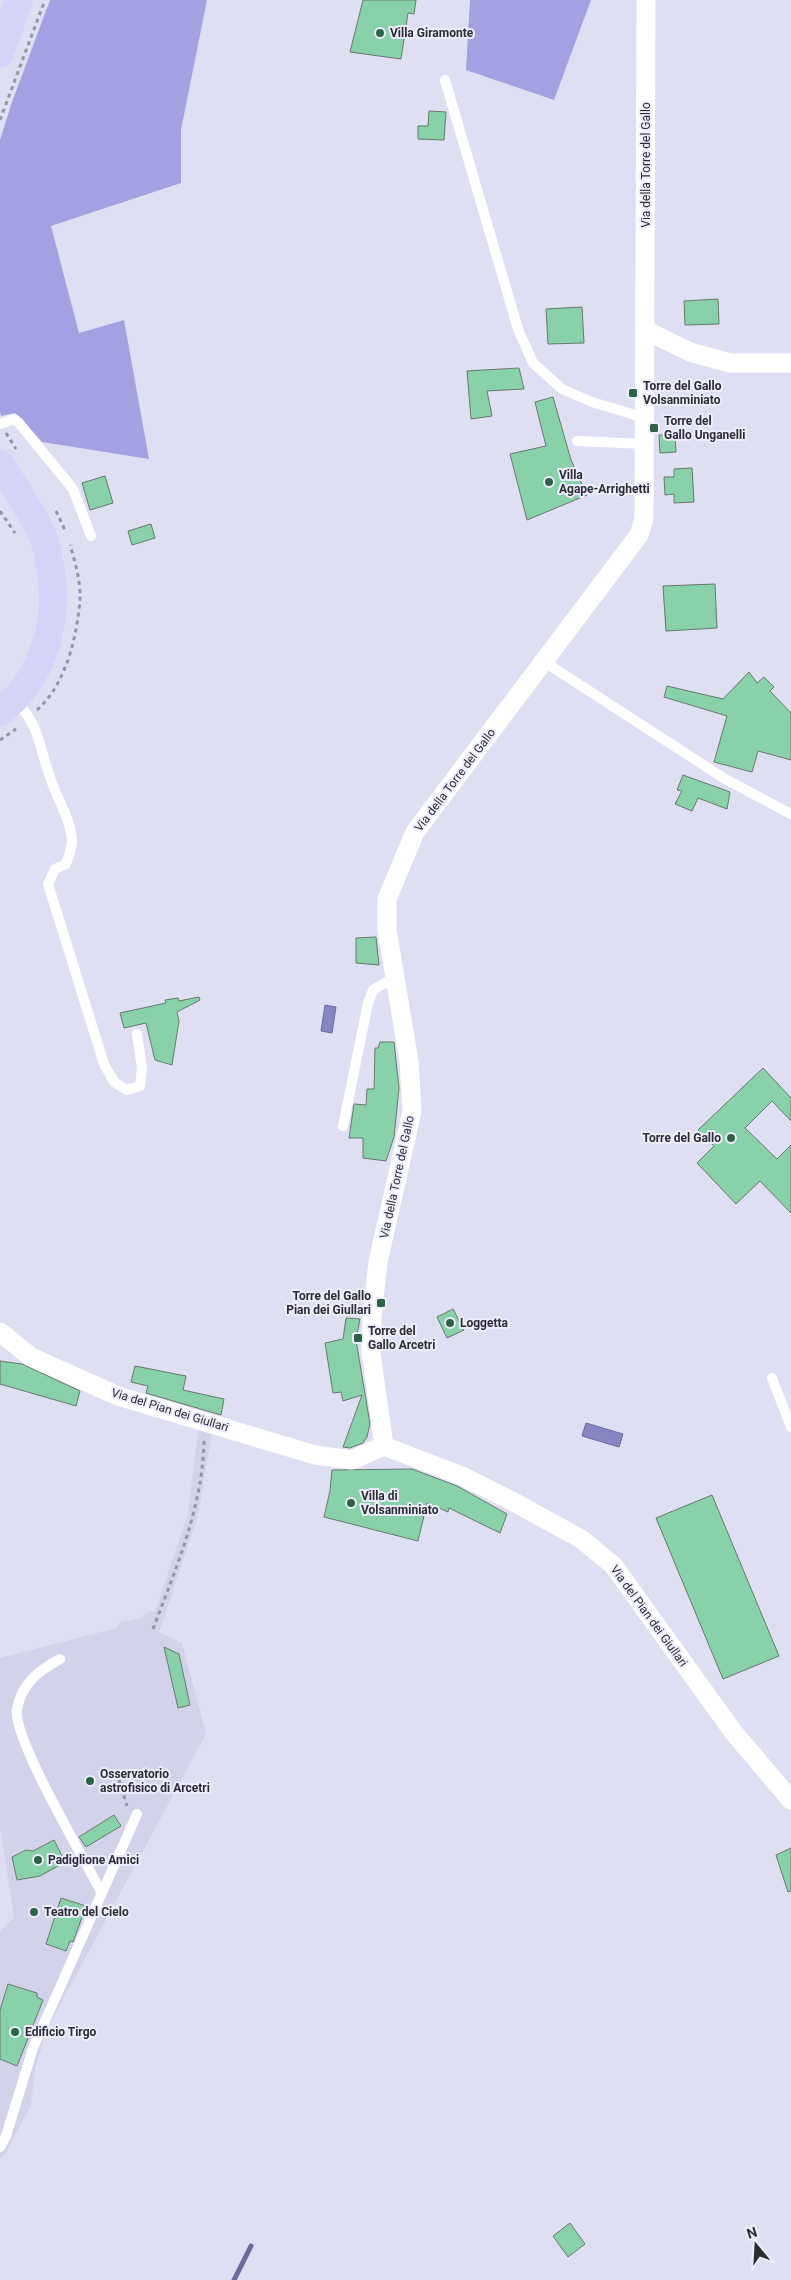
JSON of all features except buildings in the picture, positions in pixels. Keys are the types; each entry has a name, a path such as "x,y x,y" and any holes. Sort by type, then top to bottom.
{"main road":[{"path":"0,53 19,0"},
{"path":"0,464 45,541 53,578 53,610 46,648 33,676 8,706"}],"street":[{"name":"Via della Torre del Gallo","path":"384,1446 371,1353 372,1318 378,1262 412,1110 409,1061 387,930 388,899 415,832 639,535 644,518 646,0"},
{"path":"645,330 690,352 730,364 791,363"},
{"name":"Via del Pian dei Giullari","path":"0,1332 31,1357 118,1396 315,1454 352,1460 384,1446 462,1476 581,1539 614,1565 734,1733 791,1800"}],"lane":[{"path":"445,80 518,329 533,363 562,389 592,402 645,418"},
{"path":"0,424 14,419 19,423 73,488 91,536"},
{"path":"577,441 645,444"},
{"path":"543,661 725,779 791,814"},
{"path":"8,706 30,717 36,728 51,779 70,824 72,844 66,864 55,869 48,884 104,1064 114,1082 127,1090 140,1086 142,1079 137,1034"},
{"path":"343,1126 368,1003 374,990 395,977"},
{"path":"772,1378 791,1427"},
{"path":"60,1659 41,1670 28,1681 17,1711 18,1727 28,1754 101,1892"},
{"path":"0,2146 6,2136 33,2048 133,1813"}],"path":[{"path":"0,120 45,0"},
{"path":"0,511 21,540"},
{"path":"153,1629 180,1557 193,1513 204,1447 204,1433"},
{"path":"119,1780 133,1813"}],"shaded area":[{"path":"50,0 207,0 181,130 181,183 51,226 79,333 124,320 149,459 42,442 15,413 1,416 0,412 0,140"},
{"path":"470,0 591,0 554,100 466,70"},
{"path":"325,1005 336,1007 332,1033 321,1031"},
{"path":"586,1423 623,1434 619,1447 582,1436"},
{"name":"Osservatorio astrofisico di Arcetri","path":"199,1424 213,1428 198,1516 159,1632 182,1643 206,1734 47,2029 35,2070 31,2105 6,2153 0,2159 0,1932 14,1917 0,1827 0,1658 117,1628 120,1622 140,1618 150,1611 155,1612 188,1513"}],"waterway":[{"path":"234,2280 251,2246"}],"place":[{"name":"Villa Giramonte","path":"380,33"},
{"name":"Torre del Gallo Volsanminiato","path":"633,393"},
{"name":"Torre del Gallo Unganelli","path":"654,428"},
{"name":"Villa Agape-Arrighetti","path":"549,482"},
{"name":"Torre del Gallo","path":"731,1138"},
{"name":"Torre del Gallo Pian dei Giullari","path":"381,1303"},
{"name":"Loggetta","path":"450,1323"},
{"name":"Torre del Gallo Arcetri","path":"358,1338"},
{"name":"Villa di Volsanminiato","path":"351,1503"},
{"name":"Osservatorio astrofisico di Arcetri","path":"90,1781"},
{"name":"Padiglione Amici","path":"38,1860"},
{"name":"Teatro del Cielo","path":"34,1912"},
{"name":"Edificio Tirgo","path":"15,2032"}]}
